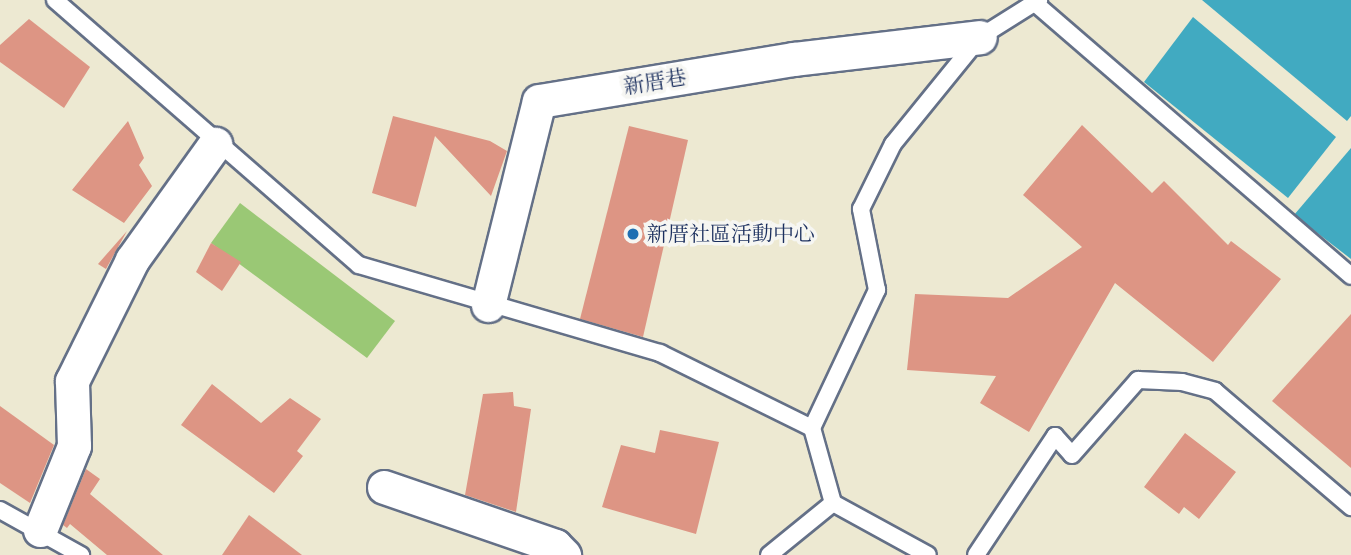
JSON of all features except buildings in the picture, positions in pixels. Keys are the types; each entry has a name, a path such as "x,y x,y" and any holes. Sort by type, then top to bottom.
{"street":[{"name":"新厝巷","path":"488,305 539,101 794,59 980,37"},
{"path":"40,530 74,446 72,382 132,260 215,144"},
{"path":"384,487 555,546 564,555"}],"lane":[{"path":"55,0 215,144 359,265 488,305 660,353 812,428"},
{"path":"928,555 833,503 812,428 877,290 861,209 894,145 980,37 1038,2 1351,276"},
{"path":"976,555 1055,436 1072,455 1138,380 1182,382 1215,391 1351,507"},
{"path":"769,555 833,503"},
{"path":"0,510 81,555"}],"green space":[{"path":"240,203 395,321 367,358 211,243"}],"water":[{"path":"1202,0 1351,0 1351,116 1347,121"},
{"path":"1193,17 1336,137 1288,198 1144,82"},
{"path":"1351,148 1351,259 1294,215"}],"place":[{"name":"新厝社區活動中心","path":"633,234"}]}
